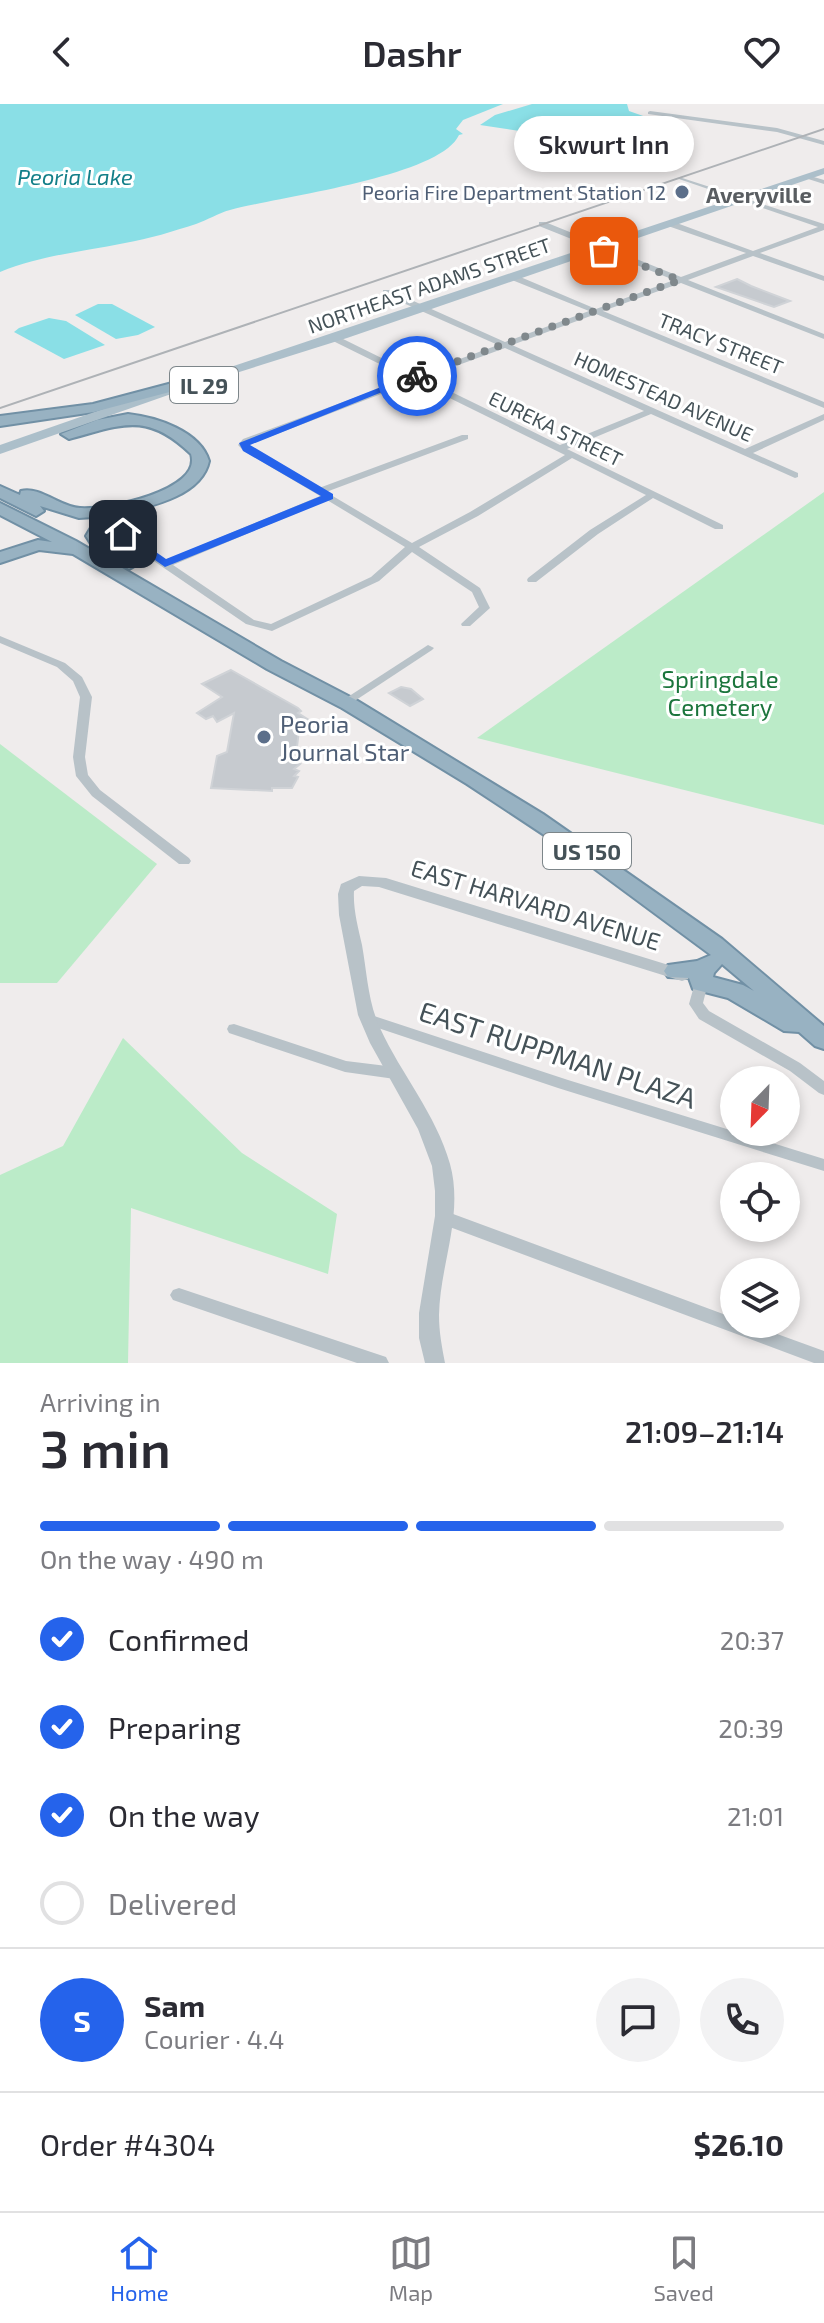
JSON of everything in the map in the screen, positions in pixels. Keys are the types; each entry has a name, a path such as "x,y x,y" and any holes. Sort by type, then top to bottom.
{"highway":[{"path":"0,421 97,408 212,380"},
{"path":"130,572 99,543 94,532 105,523 184,491 207,471 209,459 205,450 167,420 161,411 174,399 212,380"},
{"path":"81,422 106,414 135,411 151,414 194,440"},
{"path":"0,479 53,507 96,514 123,509 172,491 189,481 201,465 199,454 193,447 147,419 124,419 69,434"},
{"name":"US 150","path":"0,491 276,666 346,702 565,837 651,896 824,1040"},
{"name":"US 150","path":"0,508 130,572"},
{"path":"0,558 28,547 50,546 130,572"},
{"path":"702,976 724,954"},
{"path":"676,971 702,976 741,995 824,1047"}],"main road":[{"name":"NORTHEAST ADAMS STREET","path":"0,450 824,171"},
{"name":"NORTHEAST ADAMS STREET","path":"0,458 135,411 212,380"}],"street":[{"path":"650,113 777,130 824,143"},
{"path":"807,177 824,182"},
{"path":"681,178 824,226"},
{"path":"542,224 824,337"},
{"path":"671,224 824,279"},
{"path":"466,624 485,608 476,590 412,547 243,445 260,435 824,226"},
{"name":"TRACY STREET","path":"515,278 824,405"},
{"name":"HOMESTEAD AVENUE","path":"386,292 795,475"},
{"name":"EUREKA STREET","path":"334,338 719,527"},
{"path":"559,449 653,410"},
{"path":"746,452 824,417"},
{"path":"165,564 465,437"},
{"path":"123,533 250,622 269,629 375,579 412,547 474,514 571,455"},
{"path":"532,580 583,540 652,495"},
{"path":"0,639 61,665 78,679 86,697 79,757 82,776 96,793 184,861"},
{"path":"346,702 428,648"},
{"name":"EAST HARVARD AVENUE","path":"368,1019 346,897 347,888 356,882 368,880 676,971"},
{"path":"702,976 696,1004 704,1015 795,1067 824,1089"},
{"path":"368,1019 440,1163 445,1218 427,1314 435,1363"},
{"name":"EAST RUPPMAN PLAZA","path":"368,1019 824,1165"},
{"path":"234,1029 345,1066 395,1073"},
{"path":"445,1218 824,1359"},
{"path":"179,1295 380,1363"}],"green space":[{"name":"Springdale Cemetery","path":"824,492 824,825 477,738"},
{"path":"0,744 157,864 57,983 0,983"},
{"path":"123,1038 242,1153 337,1214 328,1274 131,1208 128,1363 0,1363 0,1175 63,1146"}],"water":[{"name":"Peoria Lake","path":"0,104 503,104 463,120 456,129 463,134 446,150 391,174 230,210 152,237 46,258 0,272"},
{"path":"532,104 627,104 629,111 646,117 593,142 480,125 495,115"},
{"path":"98,304 112,304 155,327 138,335 116,339 75,315"},
{"path":"49,318 66,321 105,345 64,359 14,332"}],"building":[{"path":"737,279 790,301 774,307 716,287"},
{"name":"Peoria Journal Star","path":"231,670 298,708 301,711 298,713 309,720 300,721 296,756 300,758 295,763 300,764 294,769 299,771 294,776 298,777 292,788 272,788 272,791 211,788 217,756 227,752 234,713 217,722 213,716 206,719 197,713 222,697 202,684"},
{"path":"401,687 411,689 423,699 410,706 389,693"}],"railway":[{"path":"0,408 824,129"}],"way so far":[{"path":"417,376 680,280 604,251"}],"place":[{"name":"Peoria Fire Department Station 12","path":"682,192"},
{"name":"Skwurt Inn","path":"604,251"},
{"name":"Peoria Journal Star","path":"264,737"}],"district":[{"name":"Averyville","path":"759,194"}],"route":[{"path":"123,534 165,564 329,496 247,449 244,443 417,376"}]}
